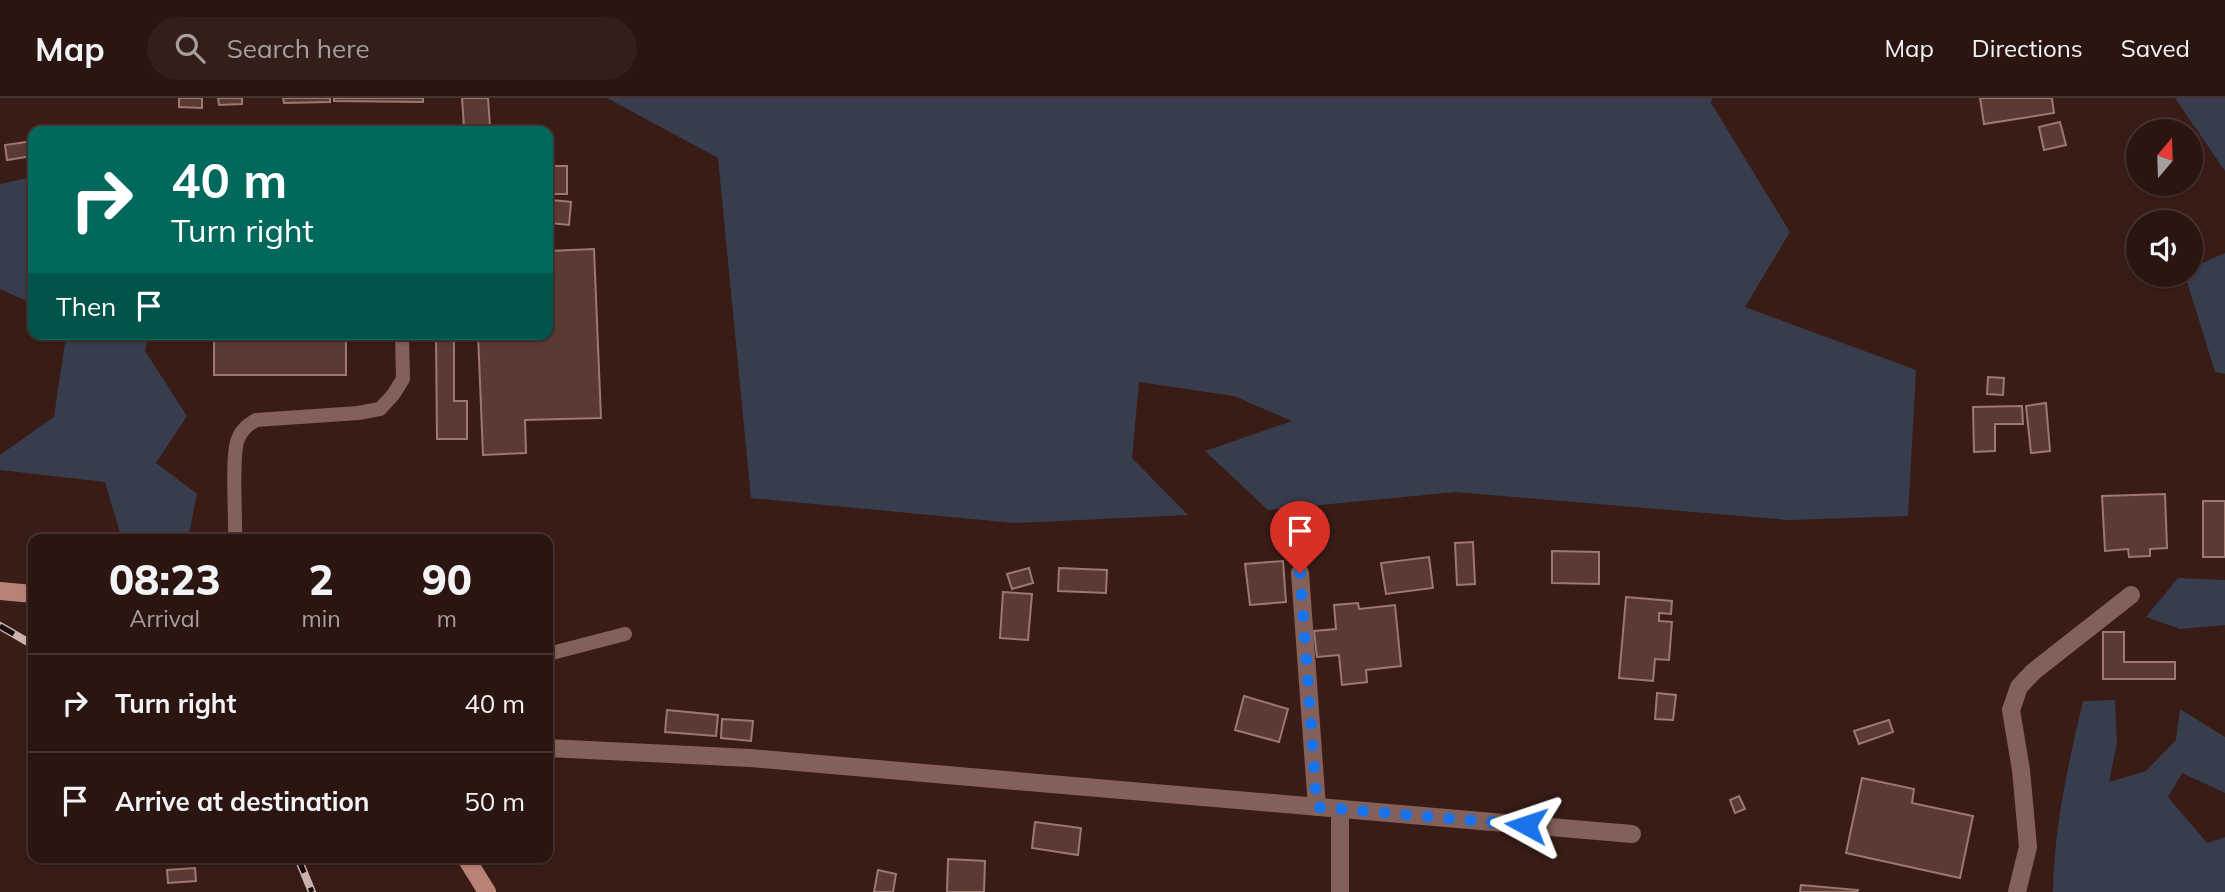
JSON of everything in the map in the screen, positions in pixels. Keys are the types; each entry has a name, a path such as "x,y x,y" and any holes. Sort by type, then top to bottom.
{"main road":[{"path":"0,592 28,594"},
{"path":"469,863 487,892"}],"street":[{"path":"1300,573 1317,807"},
{"path":"2017,892 2028,847 2021,770 2011,710 2019,687 2034,672 2131,596"},
{"path":"553,748 764,759 1632,834"},
{"path":"1340,809 1340,892"}],"lane":[{"path":"235,534 235,450 236,442 244,428 256,420 380,409 393,396 403,379 402,340"},
{"path":"553,653 625,634"}],"shaded area":[{"path":"607,98 1712,98 1711,103 1790,232 1745,307 1916,370 1908,516 1788,520 1456,492 1268,510 1205,451 1292,421 1234,396 1139,382 1132,458 1188,515 1014,523 751,498 718,158"},
{"path":"2175,98 2225,98 2225,171 2203,139 2203,119 2189,119"},
{"path":"28,178 28,302 0,289 0,184"},
{"path":"2225,253 2225,374 2215,372 2189,287 2203,287 2203,263"},
{"path":"65,340 148,340 145,351 187,416 156,463 197,494 189,534 121,534 105,482 0,470 0,455 54,417"},
{"path":"2178,578 2225,580 2225,625 2180,629 2146,617"},
{"path":"2115,700 2117,743 2109,782 2146,771 2176,740 2180,709 2225,737 2225,793 2182,773 2168,797 2207,843 2225,837 2225,892 2053,892 2059,820 2083,701"}],"building":[{"path":"179,98 202,98 202,108 179,107"},
{"path":"218,98 242,98 242,104 219,105"},
{"path":"283,98 330,98 330,102 284,103"},
{"path":"334,98 423,98 423,102 334,101"},
{"path":"462,98 488,98 490,126 464,126"},
{"path":"1980,98 2052,98 2054,113 1984,124"},
{"path":"2060,122 2066,145 2044,150 2039,127"},
{"path":"28,142 28,157 7,160 5,145"},
{"path":"553,166 567,166 567,194 553,194"},
{"path":"553,200 571,202 569,225 553,223"},
{"path":"594,249 601,418 525,420 526,453 483,455 478,340 553,340 553,251"},
{"path":"214,340 346,340 346,375 214,375"},
{"path":"436,340 454,340 454,401 467,401 467,439 437,439"},
{"path":"1988,377 2004,378 2003,395 1987,394"},
{"path":"2046,403 2050,451 2031,453 2026,406"},
{"path":"2022,406 2023,424 1995,424 1995,451 1974,452 1973,407"},
{"path":"2165,494 2167,548 2150,549 2150,556 2129,557 2128,549 2105,551 2102,496"},
{"path":"2203,501 2225,501 2225,557 2203,557"},
{"path":"1473,542 1475,584 1457,585 1455,543"},
{"path":"1552,551 1599,552 1599,584 1552,583"},
{"path":"1429,557 1433,588 1386,594 1381,563"},
{"path":"1283,561 1286,602 1250,605 1245,564"},
{"path":"1029,568 1033,583 1012,589 1007,574"},
{"path":"1059,568 1107,570 1106,593 1058,591"},
{"path":"1003,592 1032,594 1028,640 1000,638"},
{"path":"1626,597 1672,601 1671,614 1659,613 1659,621 1672,622 1669,660 1655,659 1653,681 1619,678"},
{"path":"1358,603 1359,609 1395,605 1401,666 1366,670 1367,682 1342,685 1339,655 1317,657 1314,631 1336,629 1334,605"},
{"path":"2103,632 2124,632 2124,662 2175,662 2175,679 2103,679"},
{"path":"1657,693 1676,695 1673,720 1655,719"},
{"path":"1244,696 1288,709 1279,742 1235,730"},
{"path":"667,710 718,715 716,736 665,732"},
{"path":"722,719 753,721 751,741 721,738"},
{"path":"1889,720 1893,732 1859,744 1854,731"},
{"path":"1862,778 1914,789 1912,803 1973,816 1960,878 1846,853"},
{"path":"1739,796 1745,809 1735,813 1730,800"},
{"path":"1035,822 1081,828 1078,855 1032,848"},
{"path":"948,859 985,861 984,892 947,892"},
{"path":"195,868 196,881 168,883 167,870"},
{"path":"878,870 896,874 893,892 874,892"},
{"path":"1801,885 1858,890 1800,892"}],"railway":[{"path":"0,626 28,642"},
{"path":"300,863 312,892"}],"route":[{"path":"1300,573 1317,807 1526,825"}]}
